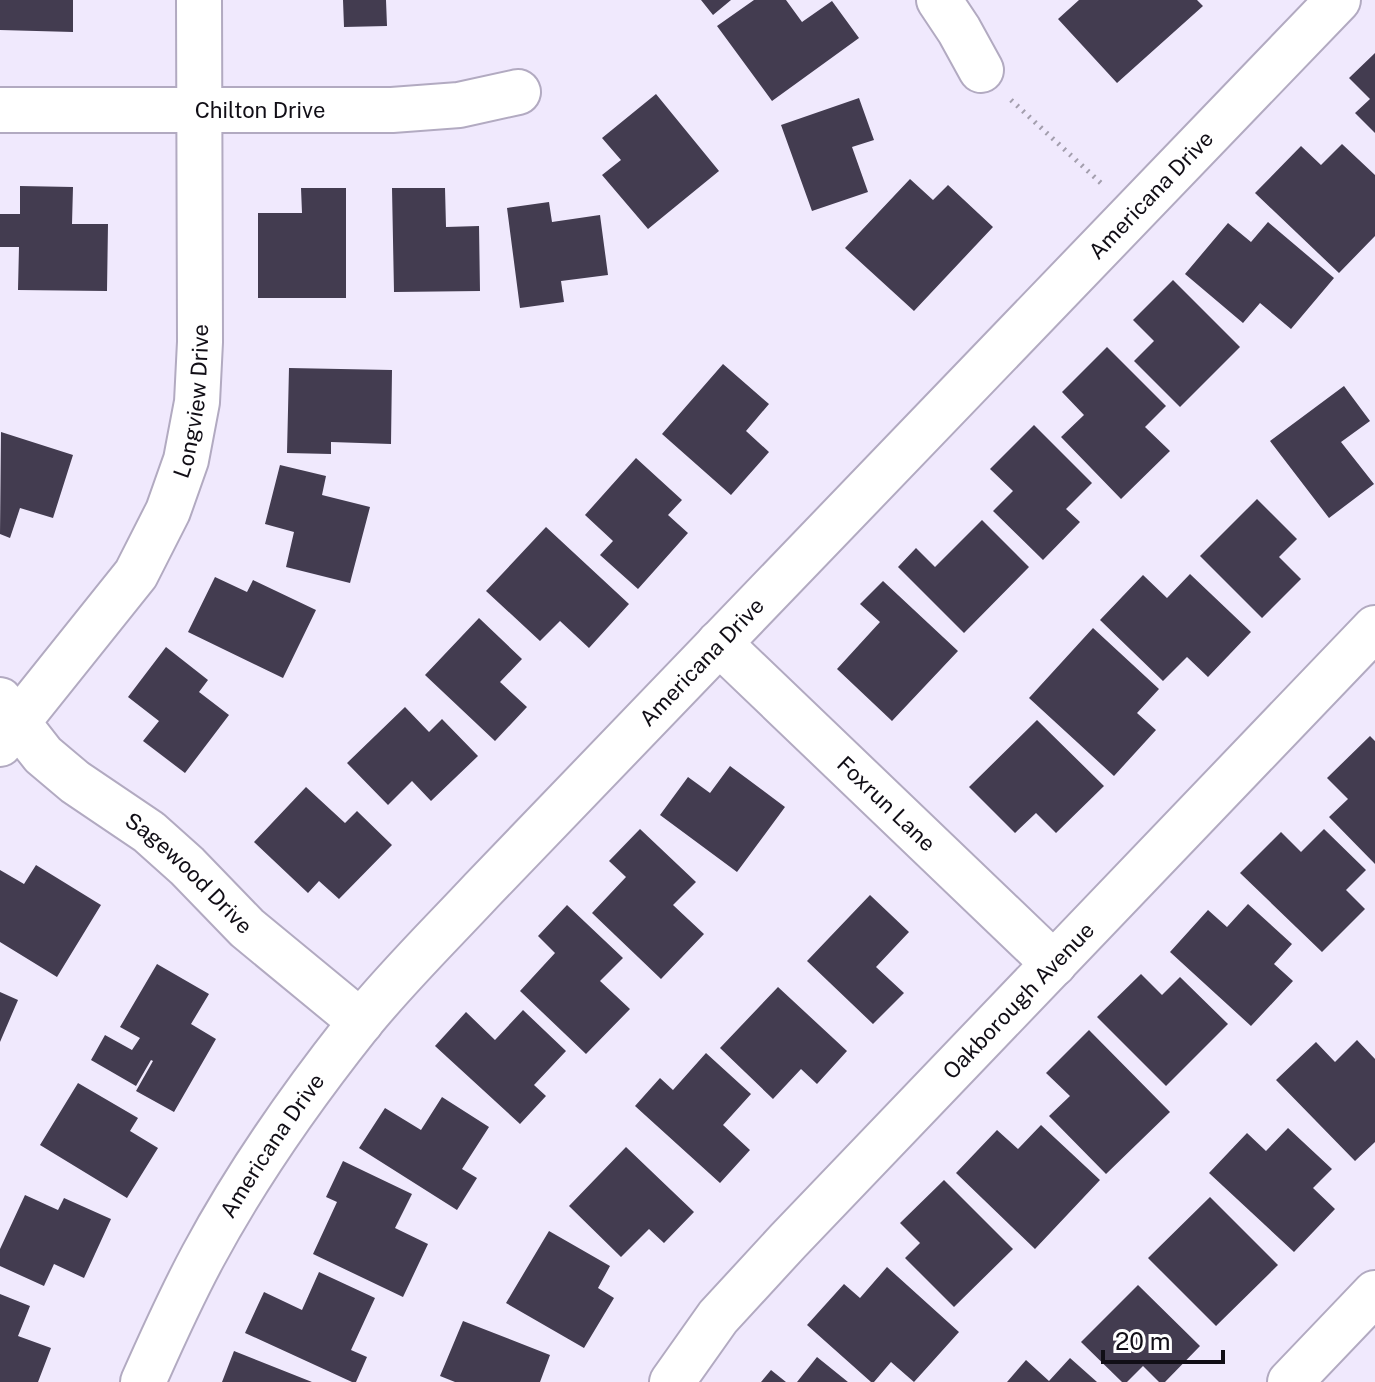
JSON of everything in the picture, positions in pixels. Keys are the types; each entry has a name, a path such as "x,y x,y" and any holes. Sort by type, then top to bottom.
{"street":[{"name":"Longview Drive","path":"6,722 136,574 168,511 186,460 197,402 200,342 199,0"},
{"path":"939,0 981,70"},
{"name":"Americana Drive","path":"143,1382 204,1255 249,1178 305,1095 361,1022 473,900 1338,0"},
{"name":"Chilton Drive","path":"0,110 392,110 459,105 518,92"},
{"name":"Oakborough Avenue","path":"672,1382 718,1317 1375,628"},
{"name":"Foxrun Lane","path":"719,643 1054,964"},
{"name":"Sagewood Drive","path":"6,722 75,782 149,832 247,928 361,1022"},
{"path":"1290,1382 1375,1293"}],"path":[{"path":"981,70 1037,126 1133,213"}],"building":[{"path":"0,0 73,0 73,32 0,30"},
{"path":"343,0 386,0 387,26 344,27"},
{"path":"701,0 731,0 713,15"},
{"path":"754,0 786,0 802,22 832,1 859,38 772,101 717,26"},
{"path":"1079,0 1197,0 1203,6 1117,83 1058,19"},
{"path":"1375,53 1375,133 1355,113 1370,99 1349,78"},
{"path":"656,94 719,171 648,229 602,175 621,160 602,138"},
{"path":"859,98 874,140 852,147 868,192 812,211 781,125"},
{"path":"1342,144 1375,175 1375,236 1339,273 1255,193 1301,146 1321,165"},
{"path":"910,179 933,200 948,185 993,227 914,311 845,248"},
{"path":"20,186 73,187 72,224 108,224 107,291 18,290 19,247 0,247 0,214 20,214"},
{"path":"301,188 346,188 346,298 258,298 258,213 302,213"},
{"path":"392,188 445,188 446,227 479,226 480,291 394,292"},
{"path":"549,202 552,222 600,215 608,275 561,281 564,302 520,308 507,208"},
{"path":"1268,222 1334,278 1291,329 1260,303 1243,323 1185,274 1228,223 1251,242"},
{"path":"1173,280 1240,347 1180,407 1134,361 1154,341 1133,320"},
{"path":"1107,347 1166,406 1145,427 1170,451 1121,499 1061,437 1084,415 1062,392"},
{"path":"723,364 769,404 746,431 769,452 731,495 662,434"},
{"path":"289,368 392,370 391,444 331,442 331,454 287,453"},
{"path":"1344,386 1370,421 1341,442 1374,484 1329,518 1270,441"},
{"path":"1034,425 1092,483 1066,509 1080,522 1043,560 993,511 1013,491 990,469"},
{"path":"1,432 73,455 53,518 20,508 10,538 0,534"},
{"path":"636,458 682,500 668,515 688,533 638,589 600,555 613,541 585,515"},
{"path":"280,465 326,476 322,495 370,507 350,583 286,567 294,532 265,524"},
{"path":"1257,499 1297,539 1279,557 1301,579 1262,618 1200,556"},
{"path":"982,520 1029,567 964,633 898,567 916,548 935,567"},
{"path":"546,527 629,604 589,648 560,621 540,641 486,591"},
{"path":"1190,574 1251,632 1208,677 1187,657 1163,681 1100,620 1143,575 1167,598"},
{"path":"215,577 247,592 253,580 316,610 283,678 188,632"},
{"path":"883,581 958,651 892,721 837,669 880,622 860,604"},
{"path":"479,618 522,659 500,682 527,707 495,741 425,675"},
{"path":"1093,628 1159,689 1137,713 1156,730 1114,776 1029,698"},
{"path":"166,647 208,680 199,692 229,715 185,773 143,741 159,721 128,697"},
{"path":"405,707 429,732 442,719 478,756 431,801 412,781 388,805 347,763"},
{"path":"1037,720 1104,786 1056,833 1036,813 1015,833 969,787"},
{"path":"1370,736 1375,741 1375,864 1329,817 1348,799 1327,778"},
{"path":"730,766 785,807 737,872 660,815 688,777 710,793"},
{"path":"306,787 345,823 357,811 392,845 339,899 319,881 308,893 254,842"},
{"path":"640,829 696,882 673,905 704,934 661,979 592,913 626,877 609,861"},
{"path":"1324,829 1366,870 1346,890 1365,909 1322,952 1240,873 1281,832 1301,852"},
{"path":"36,865 101,905 57,977 0,942 0,870 24,884"},
{"path":"870,895 909,932 876,967 904,993 873,1024 807,961"},
{"path":"1248,904 1292,944 1274,964 1293,981 1251,1026 1170,952 1208,910 1227,927"},
{"path":"567,905 623,958 600,981 630,1009 586,1054 520,991 555,953 538,936"},
{"path":"157,964 209,994 191,1024 216,1039 174,1112 136,1091 153,1061 136,1086 91,1060 105,1035 132,1050 140,1038 120,1027"},
{"path":"1141,974 1162,995 1180,977 1228,1024 1166,1086 1097,1017"},
{"path":"778,987 847,1051 817,1084 801,1069 773,1099 720,1048"},
{"path":"0,992 18,1000 0,1042"},
{"path":"523,1010 566,1051 534,1085 546,1096 520,1124 435,1046 466,1012 495,1040"},
{"path":"1089,1030 1170,1112 1106,1174 1049,1116 1070,1096 1046,1073"},
{"path":"1357,1040 1375,1059 1375,1142 1355,1161 1276,1080 1316,1042 1335,1062"},
{"path":"706,1053 751,1094 723,1125 750,1150 720,1183 635,1106 660,1078 673,1090"},
{"path":"78,1083 138,1118 130,1131 158,1148 127,1198 40,1145"},
{"path":"442,1097 489,1127 462,1169 477,1178 457,1210 359,1148 385,1108 421,1130"},
{"path":"1041,1125 1100,1180 1035,1249 956,1173 997,1130 1018,1149"},
{"path":"1288,1128 1332,1169 1313,1188 1335,1209 1294,1252 1209,1173 1247,1133 1266,1151"},
{"path":"626,1147 694,1212 664,1243 649,1229 621,1257 569,1206"},
{"path":"343,1161 412,1194 395,1228 428,1244 403,1297 313,1254 337,1202 326,1197"},
{"path":"944,1180 1013,1249 954,1307 905,1258 920,1243 900,1223"},
{"path":"25,1195 58,1210 64,1198 111,1219 84,1278 54,1264 44,1286 0,1266 0,1249"},
{"path":"1210,1197 1278,1265 1216,1326 1148,1258"},
{"path":"549,1231 610,1266 598,1288 614,1298 584,1348 506,1303"},
{"path":"887,1267 959,1332 914,1382 891,1362 871,1382 807,1325 844,1284 860,1298"},
{"path":"319,1272 375,1298 351,1350 367,1357 356,1382 245,1333 264,1292 302,1310"},
{"path":"1138,1285 1200,1346 1165,1382 1159,1382 1143,1366 1127,1382 1122,1382 1081,1342"},
{"path":"0,1294 30,1306 18,1336 51,1348 38,1382 0,1382"},
{"path":"463,1321 550,1355 540,1382 455,1382 440,1376"},
{"path":"234,1351 312,1382 222,1382"},
{"path":"817,1357 848,1382 797,1382"},
{"path":"1070,1358 1097,1382 1007,1382 1026,1360 1049,1381"},
{"path":"771,1370 786,1382 761,1382"}]}
